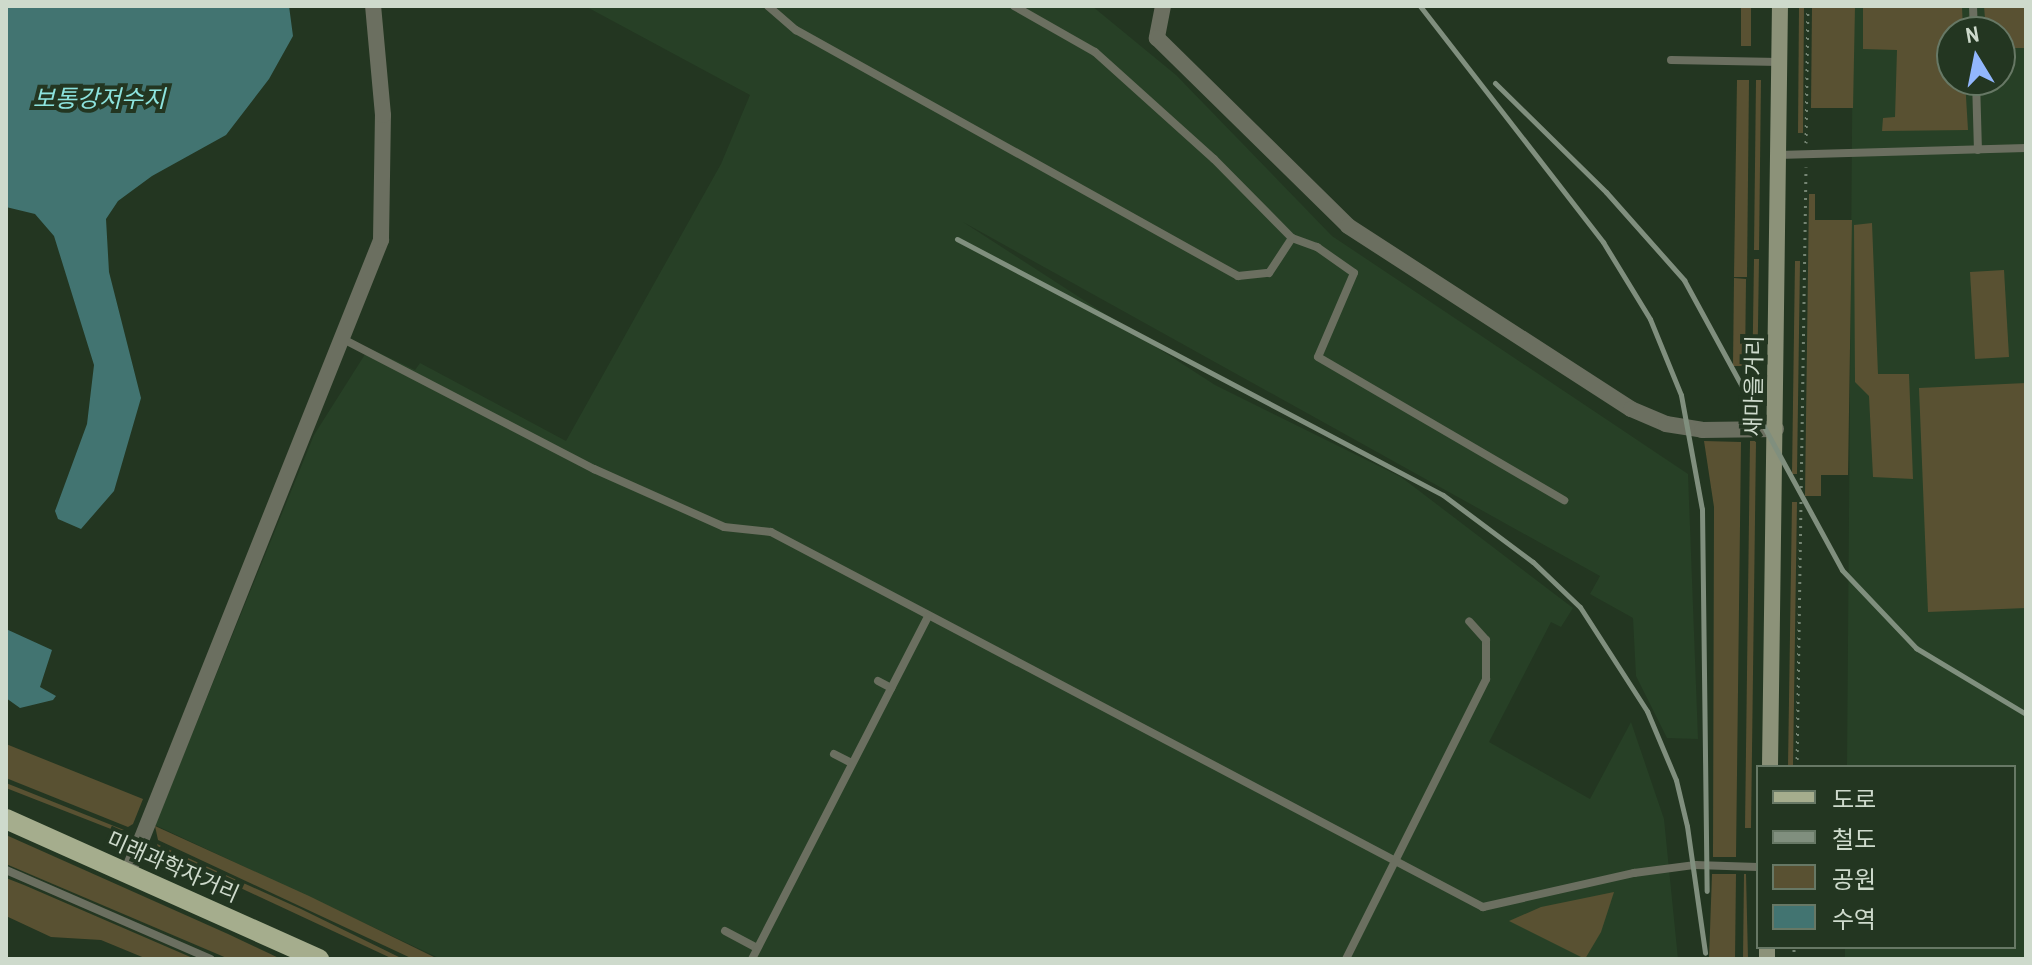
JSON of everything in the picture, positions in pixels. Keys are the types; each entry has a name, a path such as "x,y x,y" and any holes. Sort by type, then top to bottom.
{"main road":[{"name":"새마을거리","path":"1770,765 1780,6"},
{"name":"미래과학자거리","path":"6,819 319,959"}],"street":[{"path":"128,873 381,240 383,115 373,6"},
{"path":"1163,6 1157,38 1348,226 1631,409 1666,424 1702,430 1776,429"}],"lane":[{"path":"768,6 796,30 1238,276 1269,273 1292,238"},
{"path":"1014,6 1095,52 1214,159 1292,238 1317,247 1354,273 1318,357 1564,500"},
{"path":"1671,60 1780,62"},
{"path":"1976,96 1978,150"},
{"path":"1778,155 2026,148"},
{"path":"343,339 594,469 724,527 771,532 1483,907 1634,873 1695,865 1756,867"},
{"path":"752,959 928,617"},
{"path":"1346,959 1486,679 1486,640 1469,621"},
{"path":"878,681 891,688"},
{"path":"834,754 852,763"},
{"path":"6,870 211,959"},
{"path":"725,931 757,948"}],"path":[{"path":"1797,765 1808,6"}],"shaded area":[{"path":"585,6 1092,6 1176,75 1332,236 1688,474 1698,739 1667,738 1636,676 1633,618 1590,594 1600,576 963,222 1215,385 1401,477 1573,608 1561,627 1551,622 1489,742 1590,799 1631,722 1664,819 1678,959 441,959 155,825 314,435 369,348 415,370 420,363 566,441 721,164 750,95"},
{"path":"1853,6 2026,6 2026,959 1845,959 1845,949 2016,949 2016,765 1847,765"}],"green space":[{"path":"1741,6 1751,6 1751,46 1741,46"},
{"path":"1799,6 1804,6 1803,133 1798,133"},
{"path":"1812,6 1855,6 1853,108 1811,108"},
{"path":"1863,6 1962,6 1962,16 1936,16 1936,96 1966,96 1968,130 1882,131 1883,118 1895,117 1897,50 1863,49"},
{"path":"1984,6 2026,6 2026,48 2016,48 2016,16 1985,16"},
{"path":"1737,80 1749,80 1747,277 1734,277"},
{"path":"1756,80 1761,80 1759,250 1754,250"},
{"path":"1809,194 1815,194 1815,220 1852,220 1848,475 1821,475 1821,496 1805,496"},
{"path":"1872,223 1878,374 1909,374 1913,479 1873,477 1869,396 1855,382 1854,225"},
{"path":"1754,259 1759,259 1757,392 1752,392"},
{"path":"1795,261 1800,261 1797,474 1792,474"},
{"path":"2004,270 2009,357 1975,359 1970,272"},
{"path":"1734,278 1746,279 1745,366 1733,366"},
{"path":"2026,383 2026,608 1928,612 1919,388"},
{"path":"1704,441 1741,442 1736,857 1713,857 1714,507"},
{"path":"1750,441 1756,441 1751,828 1745,828"},
{"path":"1792,502 1797,502 1793,765 1788,765"},
{"path":"6,744 143,799 133,824 128,827 6,778"},
{"path":"6,783 124,830 116,831 6,788"},
{"path":"155,826 438,959 413,959 158,840"},
{"path":"6,835 281,959 229,959 6,864"},
{"path":"157,844 403,959 393,959 159,850"},
{"path":"1712,874 1736,874 1735,959 1709,959"},
{"path":"1744,874 1748,959 1743,959"},
{"path":"6,878 195,959 147,959 101,940 51,937 6,916"},
{"path":"1614,892 1601,932 1585,959 1509,921 1541,907"}],"water":[{"name":"보통강저수지","path":"6,6 289,6 293,36 269,79 226,135 152,176 118,201 106,219 109,272 141,398 114,491 81,529 58,519 55,511 87,424 94,365 54,236 35,214 6,207"},
{"path":"6,629 52,650 40,687 56,696 53,700 20,708 6,698"}],"railway":[{"path":"1420,6 1603,242 1650,319 1681,395 1702,509 1707,891"},
{"path":"1495,83 1606,192 1684,280 1842,570 1916,648 2026,714"},
{"path":"957,239 1443,495 1533,562 1580,607 1647,711 1676,780 1687,826 1705,953"}]}
